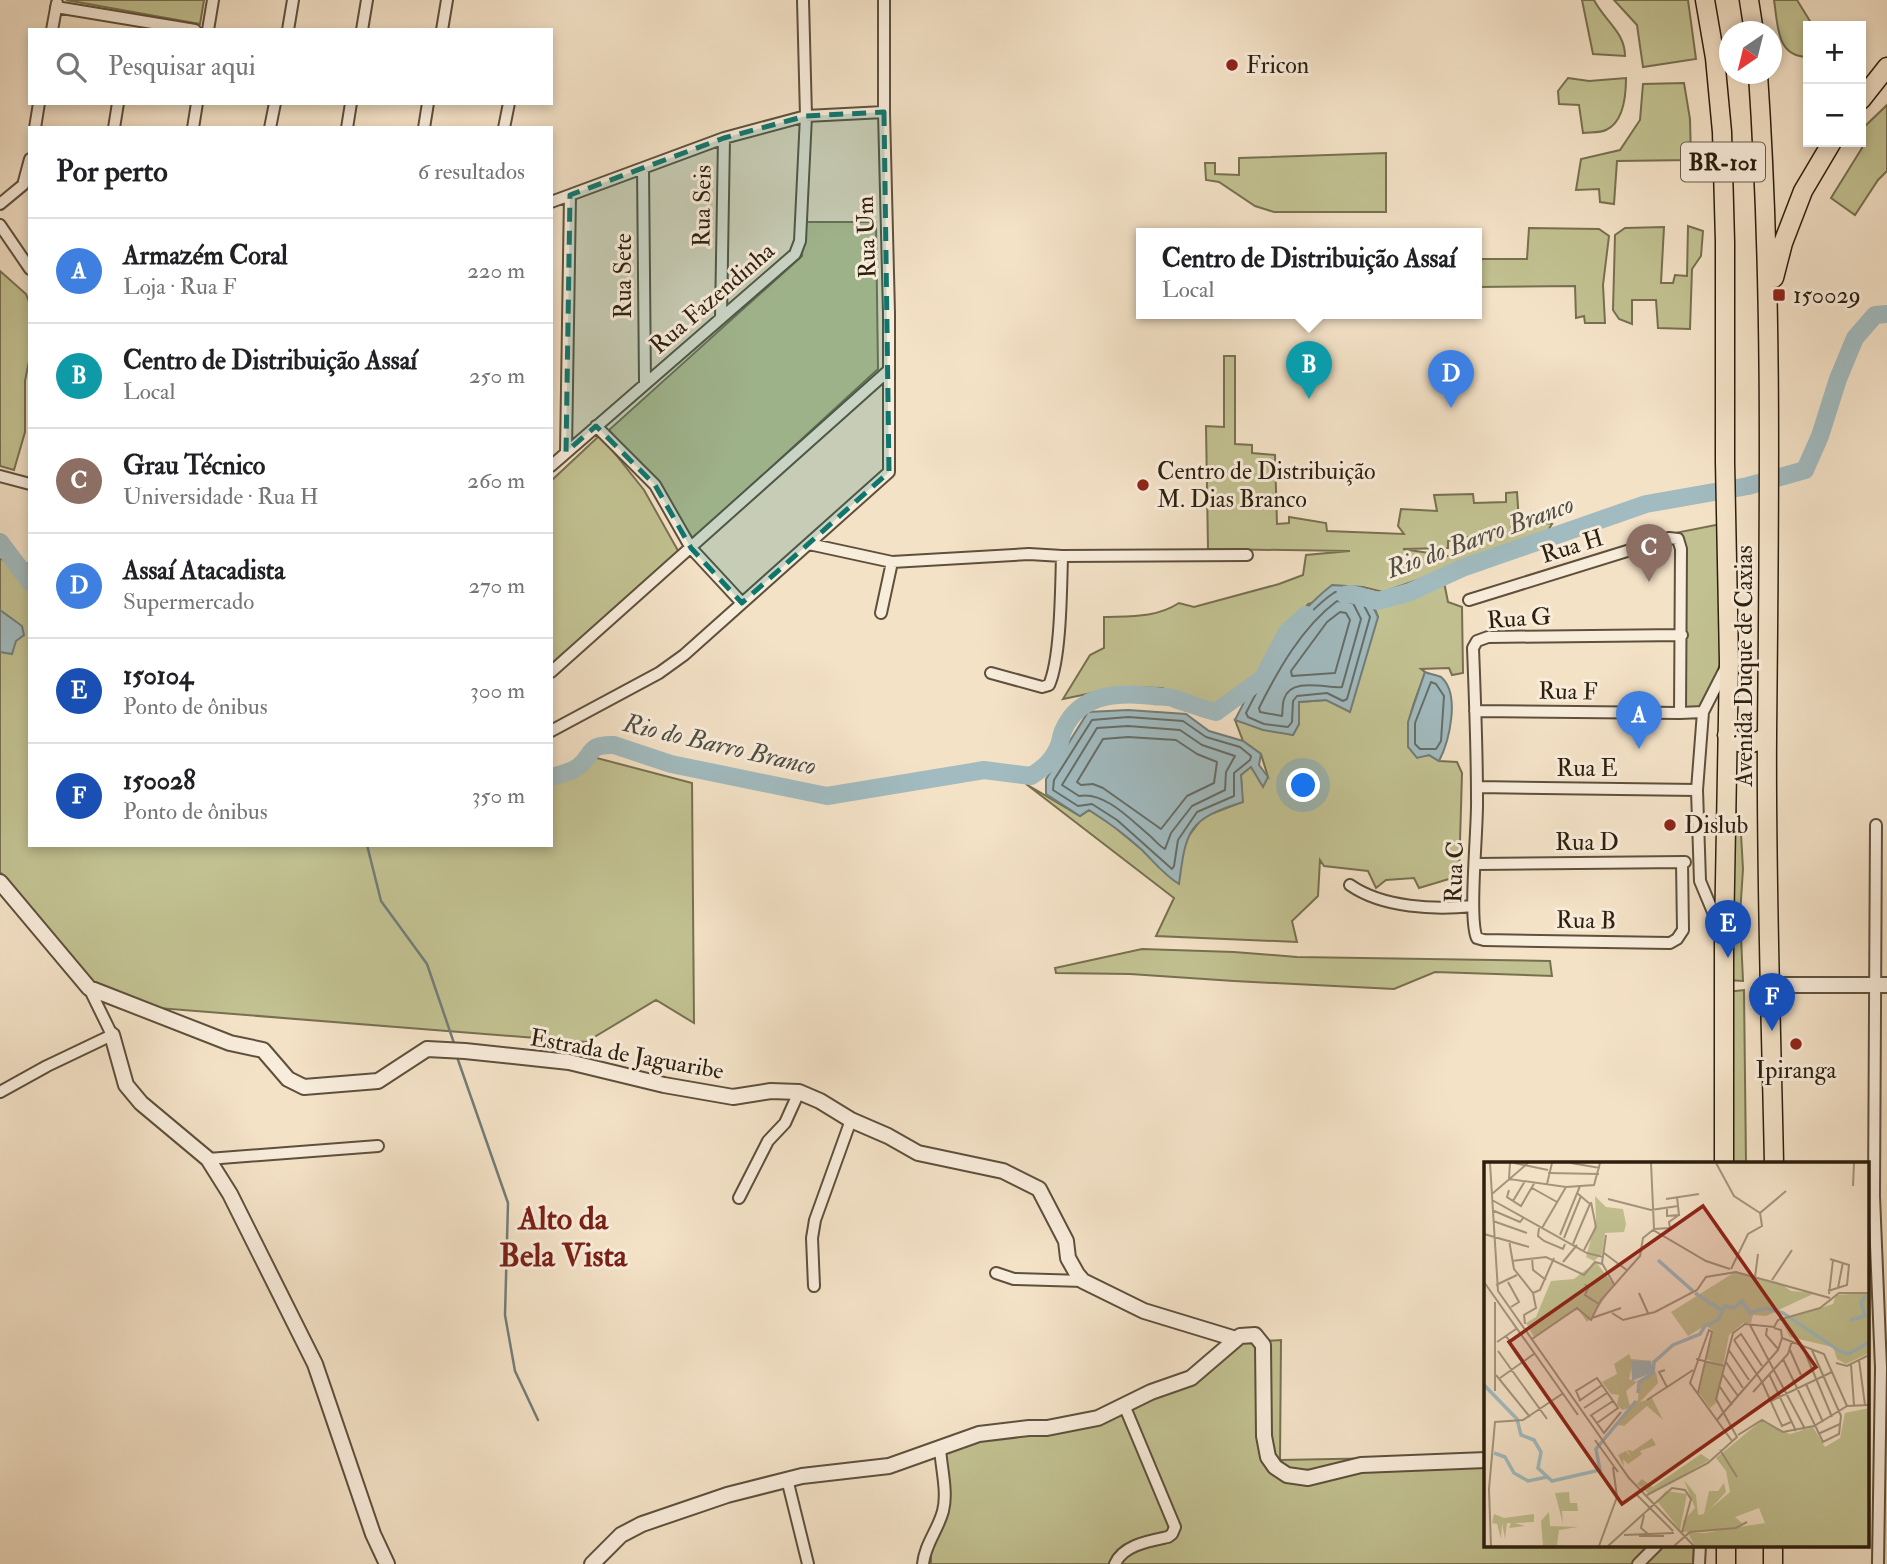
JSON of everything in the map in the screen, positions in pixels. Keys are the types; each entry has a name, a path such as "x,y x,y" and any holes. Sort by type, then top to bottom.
{"highway":[{"name":"Avenida Duque de Caxias","path":"1705,0 1715,58 1722,132 1725,242 1729,662 1724,937 1724,1162"},
{"path":"1749,0 1752,21"},
{"path":"1866,94 1887,67"},
{"path":"1759,84 1769,298"},
{"path":"1769,298 1783,243 1802,191 1829,147"},
{"name":"Avenida Duque de Caxias","path":"1769,298 1767,735 1774,1162"},
{"path":"1727,735 1736,741 1748,743 1757,742 1767,735"},
{"path":"1726,1546 1726,1564"},
{"path":"1773,1546 1773,1564"}],"street":[{"path":"208,28 213,0"},
{"path":"288,28 293,0"},
{"path":"362,28 367,0"},
{"path":"442,28 447,0"},
{"name":"Rua Fazendinha","path":"553,464 795,254 800,241 806,116 803,0"},
{"name":"Rua Um","path":"809,544 889,472 884,0"},
{"path":"52,28 57,4 133,25 170,28"},
{"path":"35,126 39,105"},
{"path":"114,126 118,105"},
{"path":"193,126 197,105"},
{"path":"270,126 275,105"},
{"path":"347,126 351,105"},
{"path":"424,126 428,105"},
{"path":"504,126 509,105"},
{"path":"553,201 724,138 806,116 884,112"},
{"name":"Rua Seis","path":"721,317 724,138"},
{"path":"0,204 23,185 28,166"},
{"name":"Rua Sete","path":"643,168 645,383"},
{"path":"566,452 570,195"},
{"path":"0,225 28,266"},
{"path":"553,669 888,371"},
{"path":"596,426 655,485 691,548 742,603"},
{"path":"0,476 28,483"},
{"name":"Rua H","path":"1469,600 1669,538 1678,539 1681,548 1682,635"},
{"path":"553,730 659,673 684,655 809,544 892,562 1029,554 1247,555"},
{"path":"991,673 1042,687 1049,685 1057,641 1062,556"},
{"path":"881,613 892,562"},
{"path":"1680,713 1682,635"},
{"name":"Rua G","path":"1478,801 1474,648 1483,638 1682,635"},
{"name":"BR-101","path":"1724,937 1700,881 1698,790 1703,712 1729,662"},
{"name":"Rua F","path":"1475,711 1703,712"},
{"name":"Rua E","path":"1477,787 1698,790"},
{"name":"Rua C","path":"1478,801 1475,934 1483,940"},
{"path":"1876,825 1882,985 1874,1196 1884,1368 1878,1564"},
{"name":"Rua D","path":"1476,864 1699,861"},
{"name":"Rua B","path":"1483,940 1670,943 1677,939 1683,930 1682,862"},
{"name":"Estrada de Jaguaribe","path":"0,882 89,988 230,1043 262,1050 288,1079 304,1087 378,1081 427,1049 569,1062 663,1085 733,1097 771,1091 799,1092 918,1153 1003,1171 1039,1189 1066,1241 1068,1258 1083,1281"},
{"path":"1350,885 1376,897 1399,903 1432,907 1474,906"},
{"path":"1771,985 1882,985"},
{"path":"89,988 112,1035 126,1085 141,1103 208,1158 230,1194 315,1364 373,1534 387,1564"},
{"path":"0,1092 112,1035"},
{"path":"739,1198 768,1141 785,1123 799,1092"},
{"path":"814,1286 812,1238 815,1220 851,1120"},
{"path":"208,1158 378,1146"},
{"path":"996,1273 1014,1279 1083,1281 1144,1311 1236,1339"},
{"path":"592,1564 621,1535 642,1524 727,1495 787,1479 889,1466 979,1434 1074,1424 1098,1418 1151,1392 1191,1378 1236,1339 1248,1334 1255,1335 1263,1345 1268,1457 1275,1467 1287,1475 1308,1478 1361,1465 1484,1460"},
{"path":"1115,1564 1126,1550 1168,1537 1175,1527 1124,1405"},
{"path":"923,1564 925,1550 944,1504 940,1448"},
{"path":"787,1479 808,1564"},
{"path":"1638,1564 1656,1546"},
{"path":"1699,1564 1700,1546"}],"highlighted area":[{"path":"884,112 889,472 742,603 691,548 655,485 596,426 566,452 570,195 724,138 806,116"}],"shaded area":[{"path":"66,0 204,0 200,24"},
{"path":"1582,0 1594,0 1622,40 1625,56 1593,54"},
{"path":"1614,0 1688,0 1696,59 1643,67 1637,25"},
{"path":"1774,0 1797,0 1810,21 1803,21 1803,56 1790,52 1784,46 1782,21 1777,21"},
{"path":"1568,78 1589,81 1626,78 1623,107 1617,121 1601,132 1583,133 1579,105 1559,104 1558,91"},
{"path":"1684,83 1690,119 1691,160 1617,161 1614,204 1600,202 1599,189 1576,190 1581,159 1620,150 1640,120 1643,84"},
{"path":"1887,105 1887,171 1855,215 1831,198 1862,147 1866,147 1866,125"},
{"path":"1386,153 1386,212 1274,212 1255,206 1219,182 1206,180 1205,163 1215,163 1215,174 1239,175 1239,158"},
{"path":"804,222 876,222 878,369 693,539 672,507 609,430 802,256"},
{"path":"1688,226 1703,231 1701,256 1692,269 1690,329 1658,328 1656,300 1632,300 1632,324 1619,319 1613,310 1615,235 1625,228 1664,227 1661,283 1673,283 1675,275 1687,276"},
{"path":"1529,228 1599,229 1609,236 1603,285 1605,323 1585,323 1584,316 1576,318 1575,286 1482,287 1482,259 1527,259"},
{"path":"0,271 26,294 28,299 28,366 25,381 25,432 14,470 0,466"},
{"path":"1224,356 1235,356 1235,444 1252,445 1252,453 1275,455 1277,524 1289,523 1289,517 1326,523 1327,531 1404,534 1398,526 1401,509 1437,511 1434,495 1473,494 1474,503 1506,502 1506,493 1517,492 1519,522 1510,527 1533,521 1552,524 1545,535 1383,592 1363,587 1308,604 1254,681 1223,708 1162,688 1121,687 1063,699 1090,655 1104,648 1104,617 1152,614 1179,603 1194,607 1303,575 1306,555 1350,551 1208,549 1206,426 1224,427","holes":["1478,535 1448,556 1403,549 1448,548 1448,541"]},
{"path":"600,435 644,490 681,556 553,667 553,479"},
{"path":"1721,524 1721,663 1701,711 1675,712 1675,533"},
{"path":"0,559 28,564 28,847 553,847 553,769 593,757 692,783 694,1023 656,1000 586,1042 158,1008 97,987 0,872"},
{"path":"1444,582 1448,602 1462,607 1463,673 1452,675 1449,668 1421,669 1425,672 1410,716 1408,737 1417,757 1429,755 1439,761 1457,762 1462,773 1459,876 1419,888 1414,878 1386,880 1376,888 1368,871 1324,866 1320,860 1318,896 1292,921 1297,942 1156,936 1174,898 1026,784 1080,816 1089,810 1141,849 1184,842 1203,817 1242,802 1241,775 1251,766 1268,777 1261,754 1243,741 1235,720 1293,735 1299,724 1299,702 1326,700 1378,617 1371,599 1378,601"},
{"path":"1730,785 1741,834 1743,869 1740,915 1743,981 1727,980"},
{"path":"1142,949 1297,957 1550,961 1552,976 1435,972 1394,989 1130,974 1056,973 1055,968"},
{"path":"1744,990 1746,1162 1728,1162 1727,992"},
{"path":"1239,1336 1249,1342 1281,1340 1280,1460 1440,1457 1484,1462 1484,1546 1694,1546 1693,1564 931,1564 931,1553 950,1504 940,1453 985,1439 1074,1429 1185,1381"}],"water":[{"path":"1332,585 1363,587 1378,617 1350,712 1326,700 1299,702 1299,724 1293,735 1263,730 1235,720 1254,683 1288,630"},
{"path":"0,610 22,626 24,635 16,641 12,654 0,652"},
{"path":"1425,672 1441,677 1451,695 1449,731 1439,761 1429,755 1417,758 1408,747 1408,722"},
{"path":"1128,710 1186,714 1209,731 1243,741 1261,754 1259,765 1268,777 1263,787 1251,767 1241,775 1243,802 1211,814 1193,829 1184,851 1179,884 1130,839 1103,819 1089,810 1080,816 1046,794 1046,779 1088,712"}],"waterway":[{"name":"Rio do Barro Branco","path":"1345,595 1378,601 1410,592 1462,568 1646,504 1748,486 1805,470 1855,338 1875,315 1887,314"},
{"name":"Rio do Barro Branco","path":"0,542 28,579"},
{"name":"Rio do Barro Branco","path":"553,776 578,767 591,751 605,745 614,745 671,764 827,796 984,770 1031,776 1044,767 1054,755 1071,717 1080,708 1102,698 1128,694 1167,697 1216,712 1263,678 1287,632 1306,615"},
{"path":"368,847 381,901 427,964 455,1046"},
{"path":"457,1057 508,1203 505,1315 515,1371 538,1420"}],"place":[{"name":"Fricon","path":"1232,65"},
{"name":"150029","path":"1779,295"},
{"name":"Centro de Distribuição Assaí","path":"1309,399"},
{"name":"Assaí Atacadista","path":"1451,408"},
{"name":"Centro de Distribuição M. Dias Branco","path":"1143,485"},
{"name":"Grau Técnico","path":"1649,582"},
{"name":"Armazém Coral","path":"1639,749"},
{"name":"Dislub","path":"1670,825"},
{"name":"150104","path":"1728,958"},
{"name":"150028","path":"1772,1031"},
{"name":"Ipiranga","path":"1796,1044"}],"district":[{"name":"Alto da Bela Vista","path":"563,1236"}]}
